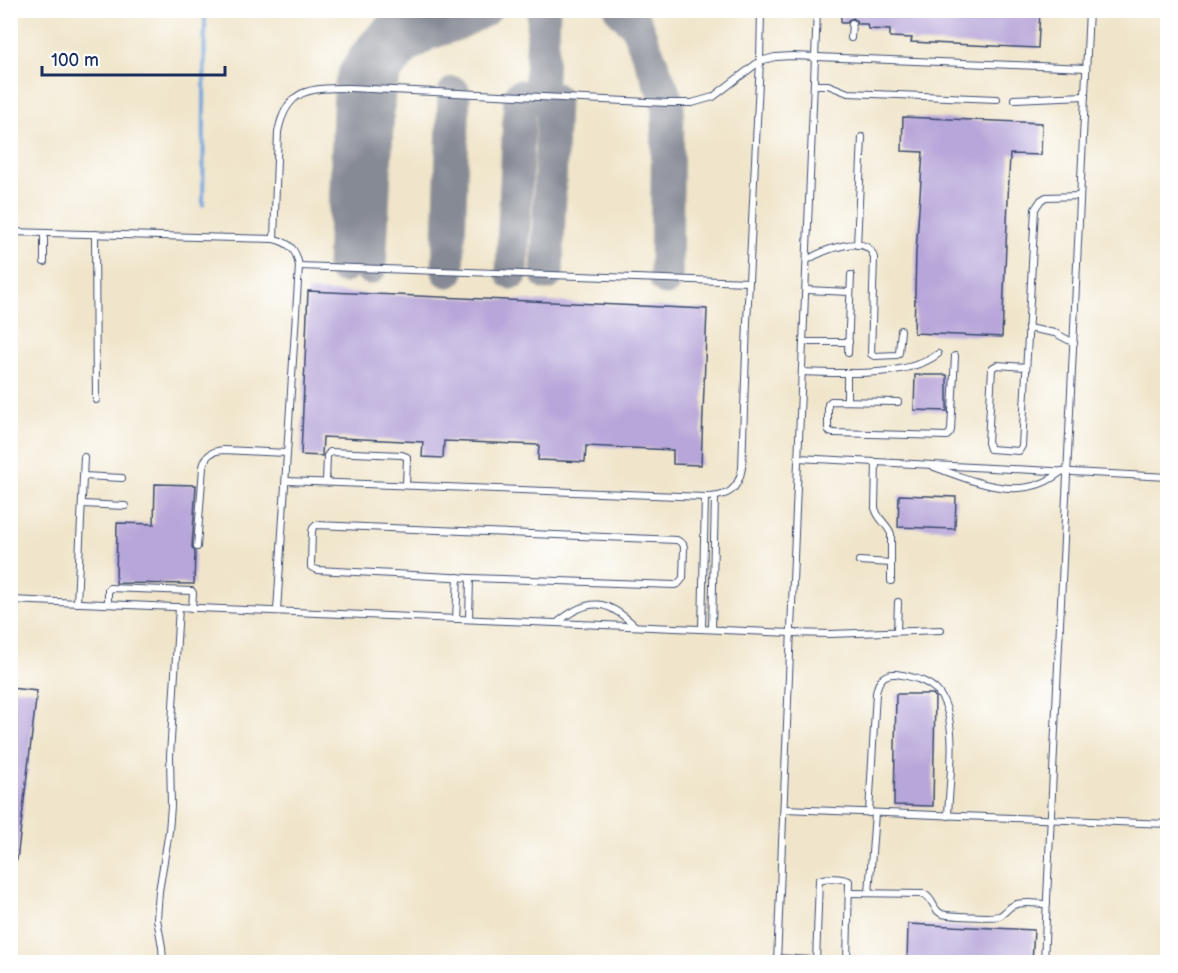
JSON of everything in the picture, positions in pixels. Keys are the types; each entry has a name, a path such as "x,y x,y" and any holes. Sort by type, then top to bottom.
{"lane":[{"path":"285,481 705,497 725,495 735,488 742,468 762,10"},
{"path":"816,961 819,880 848,880 850,893 847,962 778,960 817,10"},
{"path":"1044,963 1065,471 1074,343 1089,10"},
{"path":"851,38 852,24"},
{"path":"274,239 278,132 281,115 291,101 305,91 322,88 350,88 692,103 713,97 760,61 775,57 1086,68"},
{"path":"815,85 828,86 848,93 997,99"},
{"path":"1014,99 1085,96"},
{"path":"857,245 862,136"},
{"path":"1026,367 997,365 992,368 988,443 990,449 1016,451 1022,449 1035,209 1037,204 1046,197 1080,196"},
{"path":"10,231 274,239 285,242 292,248 299,266 277,611"},
{"path":"44,232 44,262"},
{"path":"95,234 96,400"},
{"path":"807,260 826,250 857,245 868,247 874,258 871,354 897,356 901,330"},
{"path":"299,266 749,282"},
{"path":"848,353 850,275"},
{"path":"806,290 850,292"},
{"path":"1028,328 1055,333 1074,343"},
{"path":"803,342 849,342"},
{"path":"802,372 847,373 901,370 929,361 938,354"},
{"path":"898,402 831,401 828,404 827,426 830,432 947,436 951,430 955,356"},
{"path":"847,373 847,401"},
{"path":"197,547 203,467 204,460 209,454 223,450 287,453"},
{"path":"326,482 327,456 330,452 407,456 406,485"},
{"path":"77,603 84,457"},
{"path":"798,459 1167,477"},
{"path":"876,462 875,508 891,534 891,581"},
{"path":"928,465 989,486 1011,489 1034,487 1065,471"},
{"path":"83,476 122,478"},
{"path":"702,629 705,497"},
{"path":"712,629 715,497"},
{"path":"82,504 125,506"},
{"path":"320,525 673,539 680,541 684,548 683,578 674,585 470,578 314,569 311,567 313,528 320,525"},
{"path":"859,561 891,563"},
{"path":"456,619 458,577"},
{"path":"469,619 470,578"},
{"path":"108,604 109,588 192,591 192,608"},
{"path":"10,600 792,633 941,630"},
{"path":"897,631 898,602"},
{"path":"558,623 577,609 597,604 617,610 636,626"},
{"path":"163,963 158,919 159,891 171,806 170,756 179,607"},
{"path":"869,893 876,693 877,684 882,677 891,674 915,678 938,692 945,704 950,719 952,738 948,816"},
{"path":"784,809 1167,824"},
{"path":"850,893 924,894 933,902 938,912 948,915 999,916 1013,905 1047,904"}],"building":[{"path":"841,10 1040,10 1038,48 911,42 912,38 890,37 890,30 868,29 867,24 857,24 853,18 847,23 841,23"},
{"path":"903,117 1042,123 1041,155 1010,154 1002,337 914,333 916,252 923,152 902,151"},
{"path":"308,291 707,309 701,465 673,464 673,450 586,446 585,462 538,460 539,445 444,441 443,458 422,457 423,442 323,437 322,456 301,455"},
{"path":"915,375 947,375 947,411 914,410"},
{"path":"155,484 196,485 192,547 195,552 194,584 116,583 117,523 154,524"},
{"path":"899,495 956,497 955,529 898,527"},
{"path":"10,688 37,691 17,860 10,860"},
{"path":"896,694 933,694 935,697 933,806 894,805"},
{"path":"908,924 1034,930 1032,963 907,963"}],"waterway":[{"path":"203,205 205,10"}],"taxiway":[{"path":"343,267 350,88 362,61 385,33 404,19 425,10"},
{"path":"370,268 379,90 386,71 405,48 427,34 457,24 485,10"},
{"path":"540,97 544,10"},
{"path":"621,10 636,25 668,103 666,279"},
{"path":"448,271 454,93"},
{"path":"512,273 520,96"},
{"path":"547,274 553,98"}]}
